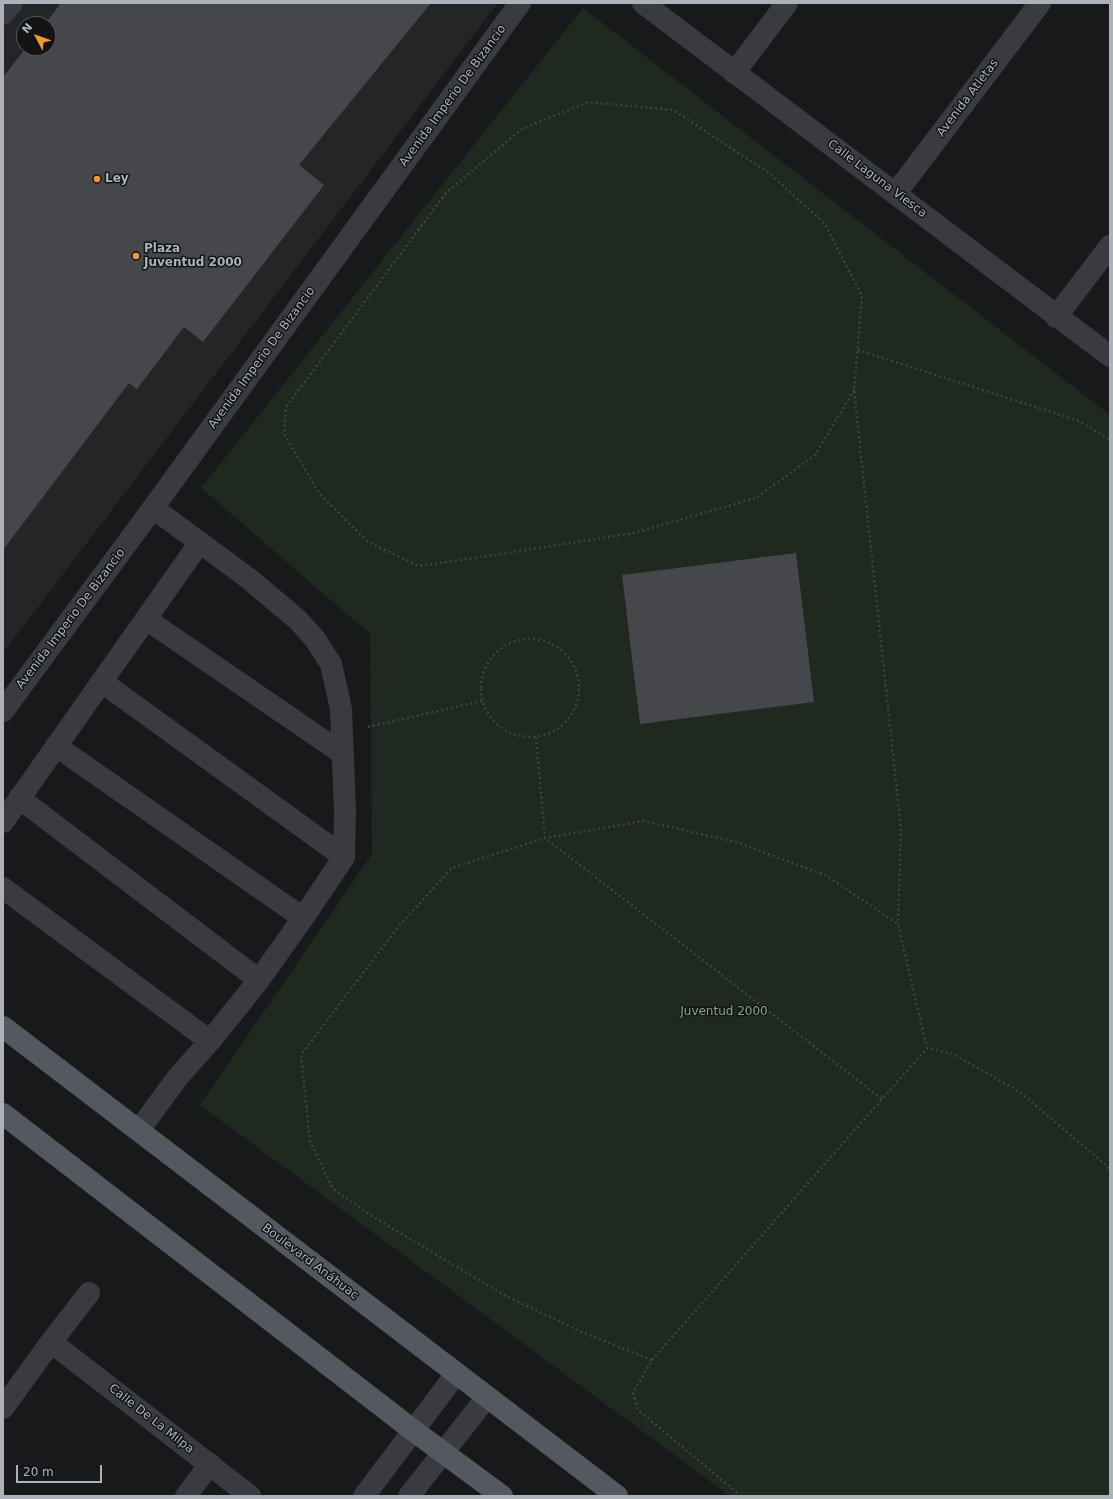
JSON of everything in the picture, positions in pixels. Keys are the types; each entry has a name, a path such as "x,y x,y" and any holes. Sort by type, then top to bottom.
{"main road":[{"name":"Boulevard Anáhuac","path":"3,1027 617,1496"},
{"path":"3,1114 414,1431 502,1496"}],"street":[{"path":"3,14 12,3"},
{"name":"Avenida Imperio De Bizancio","path":"3,711 153,508 520,3"},
{"name":"Calle Laguna Viesca","path":"643,3 734,73 896,193 1056,317 1110,356"},
{"path":"734,73 786,3"},
{"name":"Avenida Atletas","path":"896,193 1040,3"},
{"path":"1056,317 1110,246"},
{"path":"139,1130 178,1077 210,1041 258,980 303,918 344,857 345,812 341,709 331,664 315,640 298,620 248,578 153,508"},
{"path":"3,822 200,542"},
{"path":"146,619 342,744"},
{"path":"102,682 344,857"},
{"path":"56,746 303,918"},
{"path":"20,798 258,980"},
{"path":"3,888 210,1041"},
{"path":"3,1408 89,1293"},
{"name":"Calle De La Milpa","path":"51,1342 250,1496"},
{"path":"364,1496 456,1374"},
{"path":"409,1496 487,1397"},
{"path":"186,1496 210,1464"}],"path":[{"path":"854,390 815,455 756,498 634,533 419,566 368,542 319,493 284,434 286,407 446,193 522,129 588,102 673,110 769,173 825,224 862,296 854,390 902,829 898,924 927,1048"},
{"path":"858,350 1079,421 1110,440"},
{"path":"524,639 538,639 552,644 564,652 573,662 578,675 580,689 577,703 571,716 561,726 549,734 536,737 522,737 508,733 496,725 488,714 482,701 481,687 483,673 489,660 498,650 511,642 524,639"},
{"path":"342,744 482,701"},
{"path":"536,737 546,838 882,1099"},
{"path":"652,1360 584,1333 508,1297 378,1220 333,1189 310,1141 302,1056 398,927 452,868 546,838 644,821 736,842 825,875 898,924"},
{"path":"741,1496 638,1410 633,1392 652,1360 927,1048"},
{"path":"927,1048 953,1054 1020,1092 1106,1166 1110,1172"}],"shaded area":[{"name":"Plaza Juventud 2000","path":"3,3 498,3 3,653"}],"green space":[{"name":"Juventud 2000","path":"583,8 1110,415 1110,1496 730,1496 200,1105 372,854 370,634 201,488"}],"building":[{"name":"Plaza Juventud 2000","path":"61,3 431,3 299,165 324,185 203,342 184,327 137,389 129,383 3,550 3,77 20,56 56,56 56,16 51,16"},
{"path":"796,553 814,702 640,724 622,575"}],"place":[{"name":"Ley","path":"97,179"},
{"name":"Plaza Juventud 2000","path":"136,256"}]}
